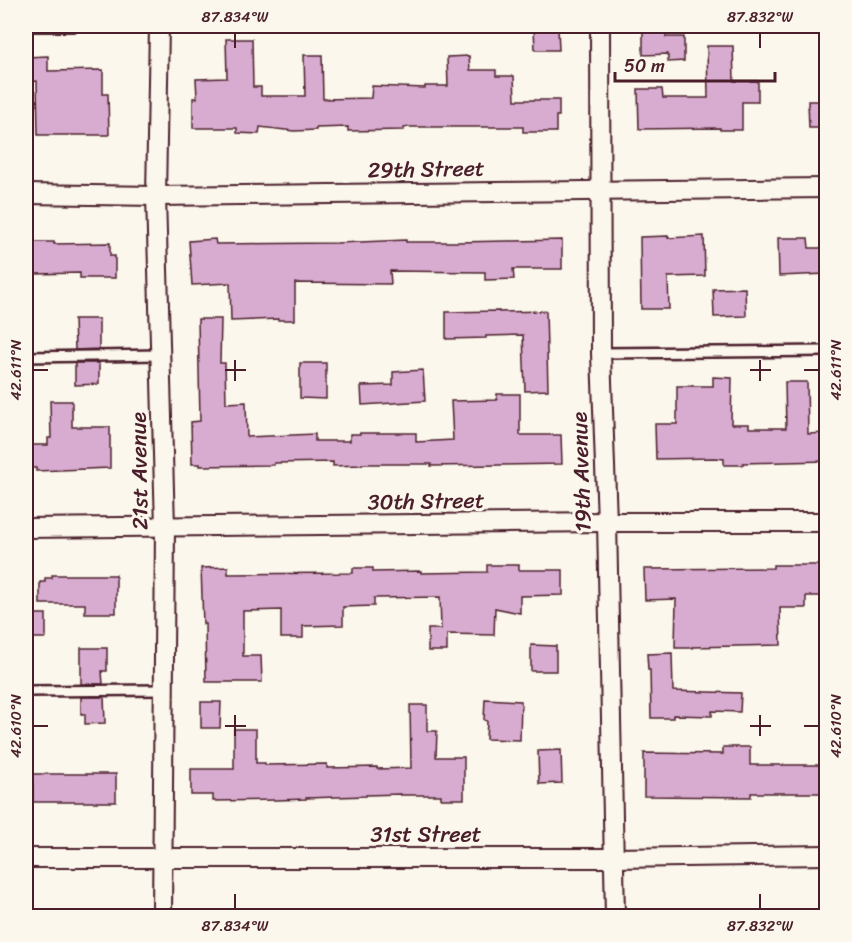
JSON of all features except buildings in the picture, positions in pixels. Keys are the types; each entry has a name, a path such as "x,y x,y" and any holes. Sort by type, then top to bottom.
{"street":[{"name":"21st Avenue","path":"159,26 156,196 165,527 162,916"},
{"name":"19th Avenue","path":"600,26 601,353 615,916"},
{"name":"29th Street","path":"26,194 156,196 826,188"},
{"name":"30th Street","path":"26,528 826,522"},
{"name":"31st Street","path":"26,858 614,858 826,855"}],"lane":[{"path":"26,26 73,26"},
{"path":"601,353 826,351"},
{"path":"26,357 160,356"},
{"path":"26,691 164,690"}]}
